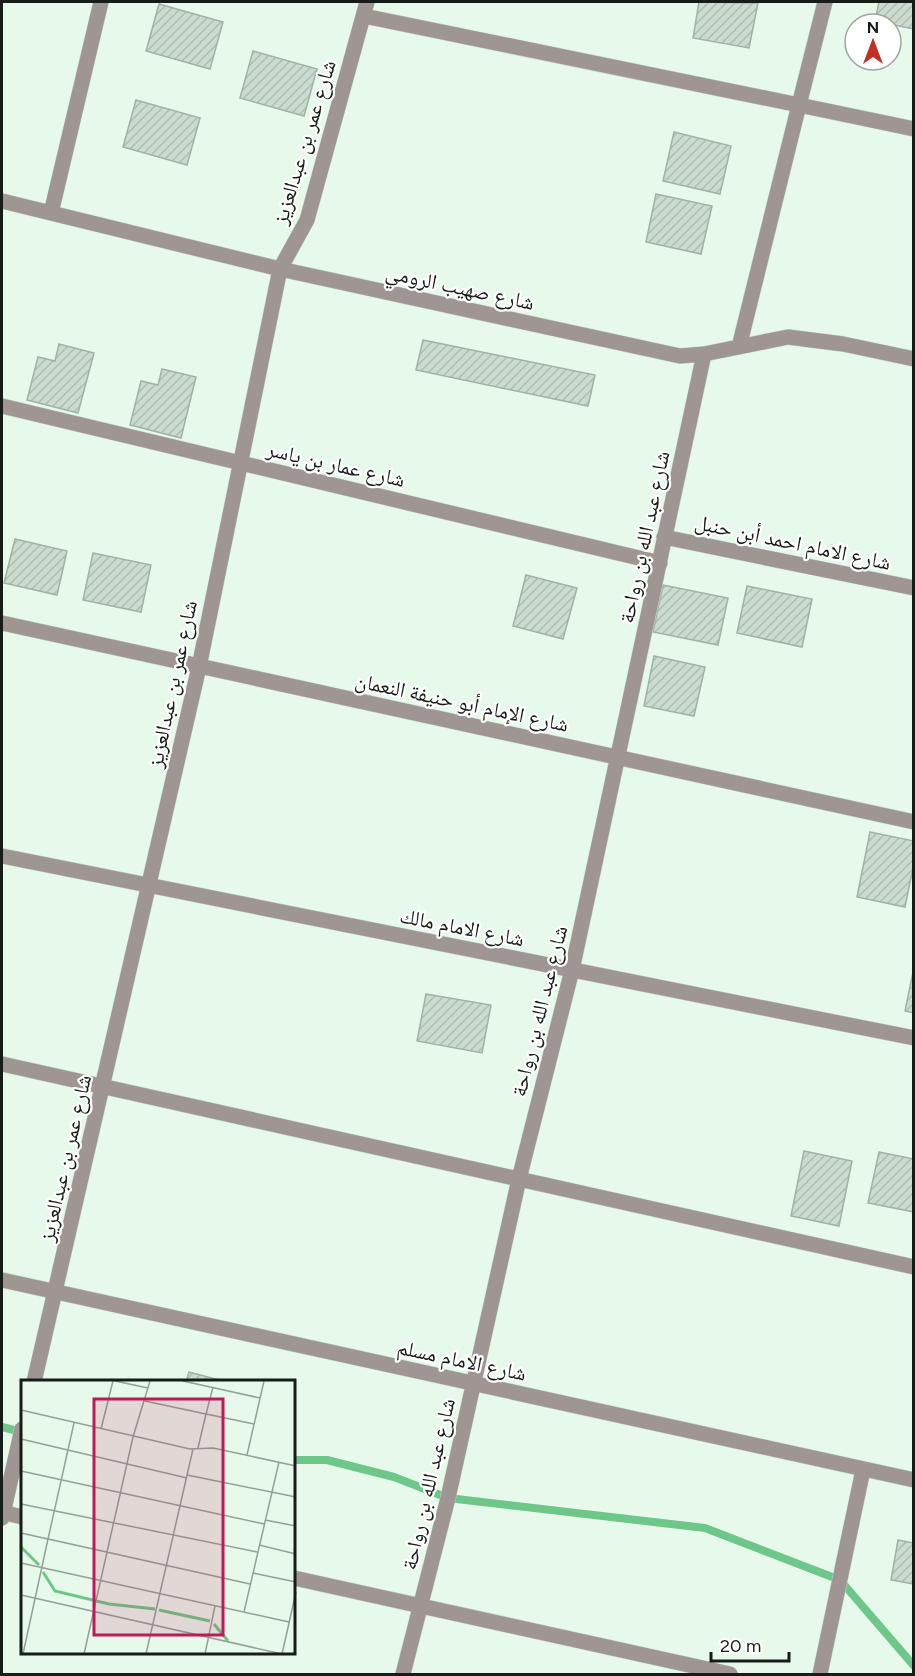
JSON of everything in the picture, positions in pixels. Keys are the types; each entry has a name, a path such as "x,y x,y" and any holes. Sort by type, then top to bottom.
{"street":[{"path":"51,213 101,2"},
{"path":"739,347 825,2"},
{"path":"365,9 914,129"},
{"name":"شارع عمر بن عبدالعزيز","path":"34,1380 199,667 280,269 307,220 365,9"},
{"name":"شارع صهيب الرومي","path":"2,201 280,269 680,356 704,354 788,337 843,344 914,359"},
{"name":"شارع عبد الله بن رواحة","path":"403,1674 448,1498 519,1179 572,970 704,354"},
{"name":"شارع عمار بن ياسر","path":"2,406 660,562"},
{"name":"شارع الامام احمد أبن حنبل","path":"664,537 914,588"},
{"name":"شارع الإمام أبو حنيفة النعمان","path":"2,623 914,822"},
{"name":"شارع الامام مالك","path":"2,856 914,1038"},
{"path":"2,1064 914,1267"},
{"name":"شارع الامام مسلم","path":"2,1280 914,1480"},
{"path":"21,1433 2,1514 21,1517"},
{"path":"820,1674 863,1470"},
{"path":"296,1578 730,1674"}],"building":[{"path":"699,2 758,3 749,48 693,38"},
{"path":"879,2 914,2 914,29 903,27 903,12 877,12"},
{"path":"159,4 223,22 210,69 146,51"},
{"path":"253,51 317,69 304,116 240,98"},
{"path":"136,100 200,118 187,165 123,147"},
{"path":"674,132 731,146 720,194 663,181"},
{"path":"656,194 712,206 701,254 646,242"},
{"path":"423,340 595,375 588,406 416,370"},
{"path":"59,344 94,353 78,413 27,400 38,357 55,361"},
{"path":"162,369 196,377 181,438 130,425 141,381 158,385"},
{"path":"15,539 67,551 57,595 4,583"},
{"path":"93,553 151,565 141,612 83,600"},
{"path":"526,575 577,588 563,639 513,626"},
{"path":"663,585 728,598 718,645 653,632"},
{"path":"747,586 812,599 802,647 737,633"},
{"path":"654,656 705,667 694,716 644,706"},
{"path":"870,832 914,841 914,863 905,907 857,897"},
{"path":"914,967 914,1013 905,1011"},
{"path":"426,994 491,1005 482,1053 417,1041"},
{"path":"804,1151 852,1161 839,1226 791,1216"},
{"path":"879,1152 914,1159 914,1212 868,1203"},
{"path":"189,1372 219,1380 187,1380"},
{"path":"898,1540 914,1543 914,1584 891,1580"}],"waterway":[{"path":"2,1427 21,1432"},
{"path":"296,1460 327,1460 394,1477 448,1498 705,1528 840,1580 914,1666"}]}
